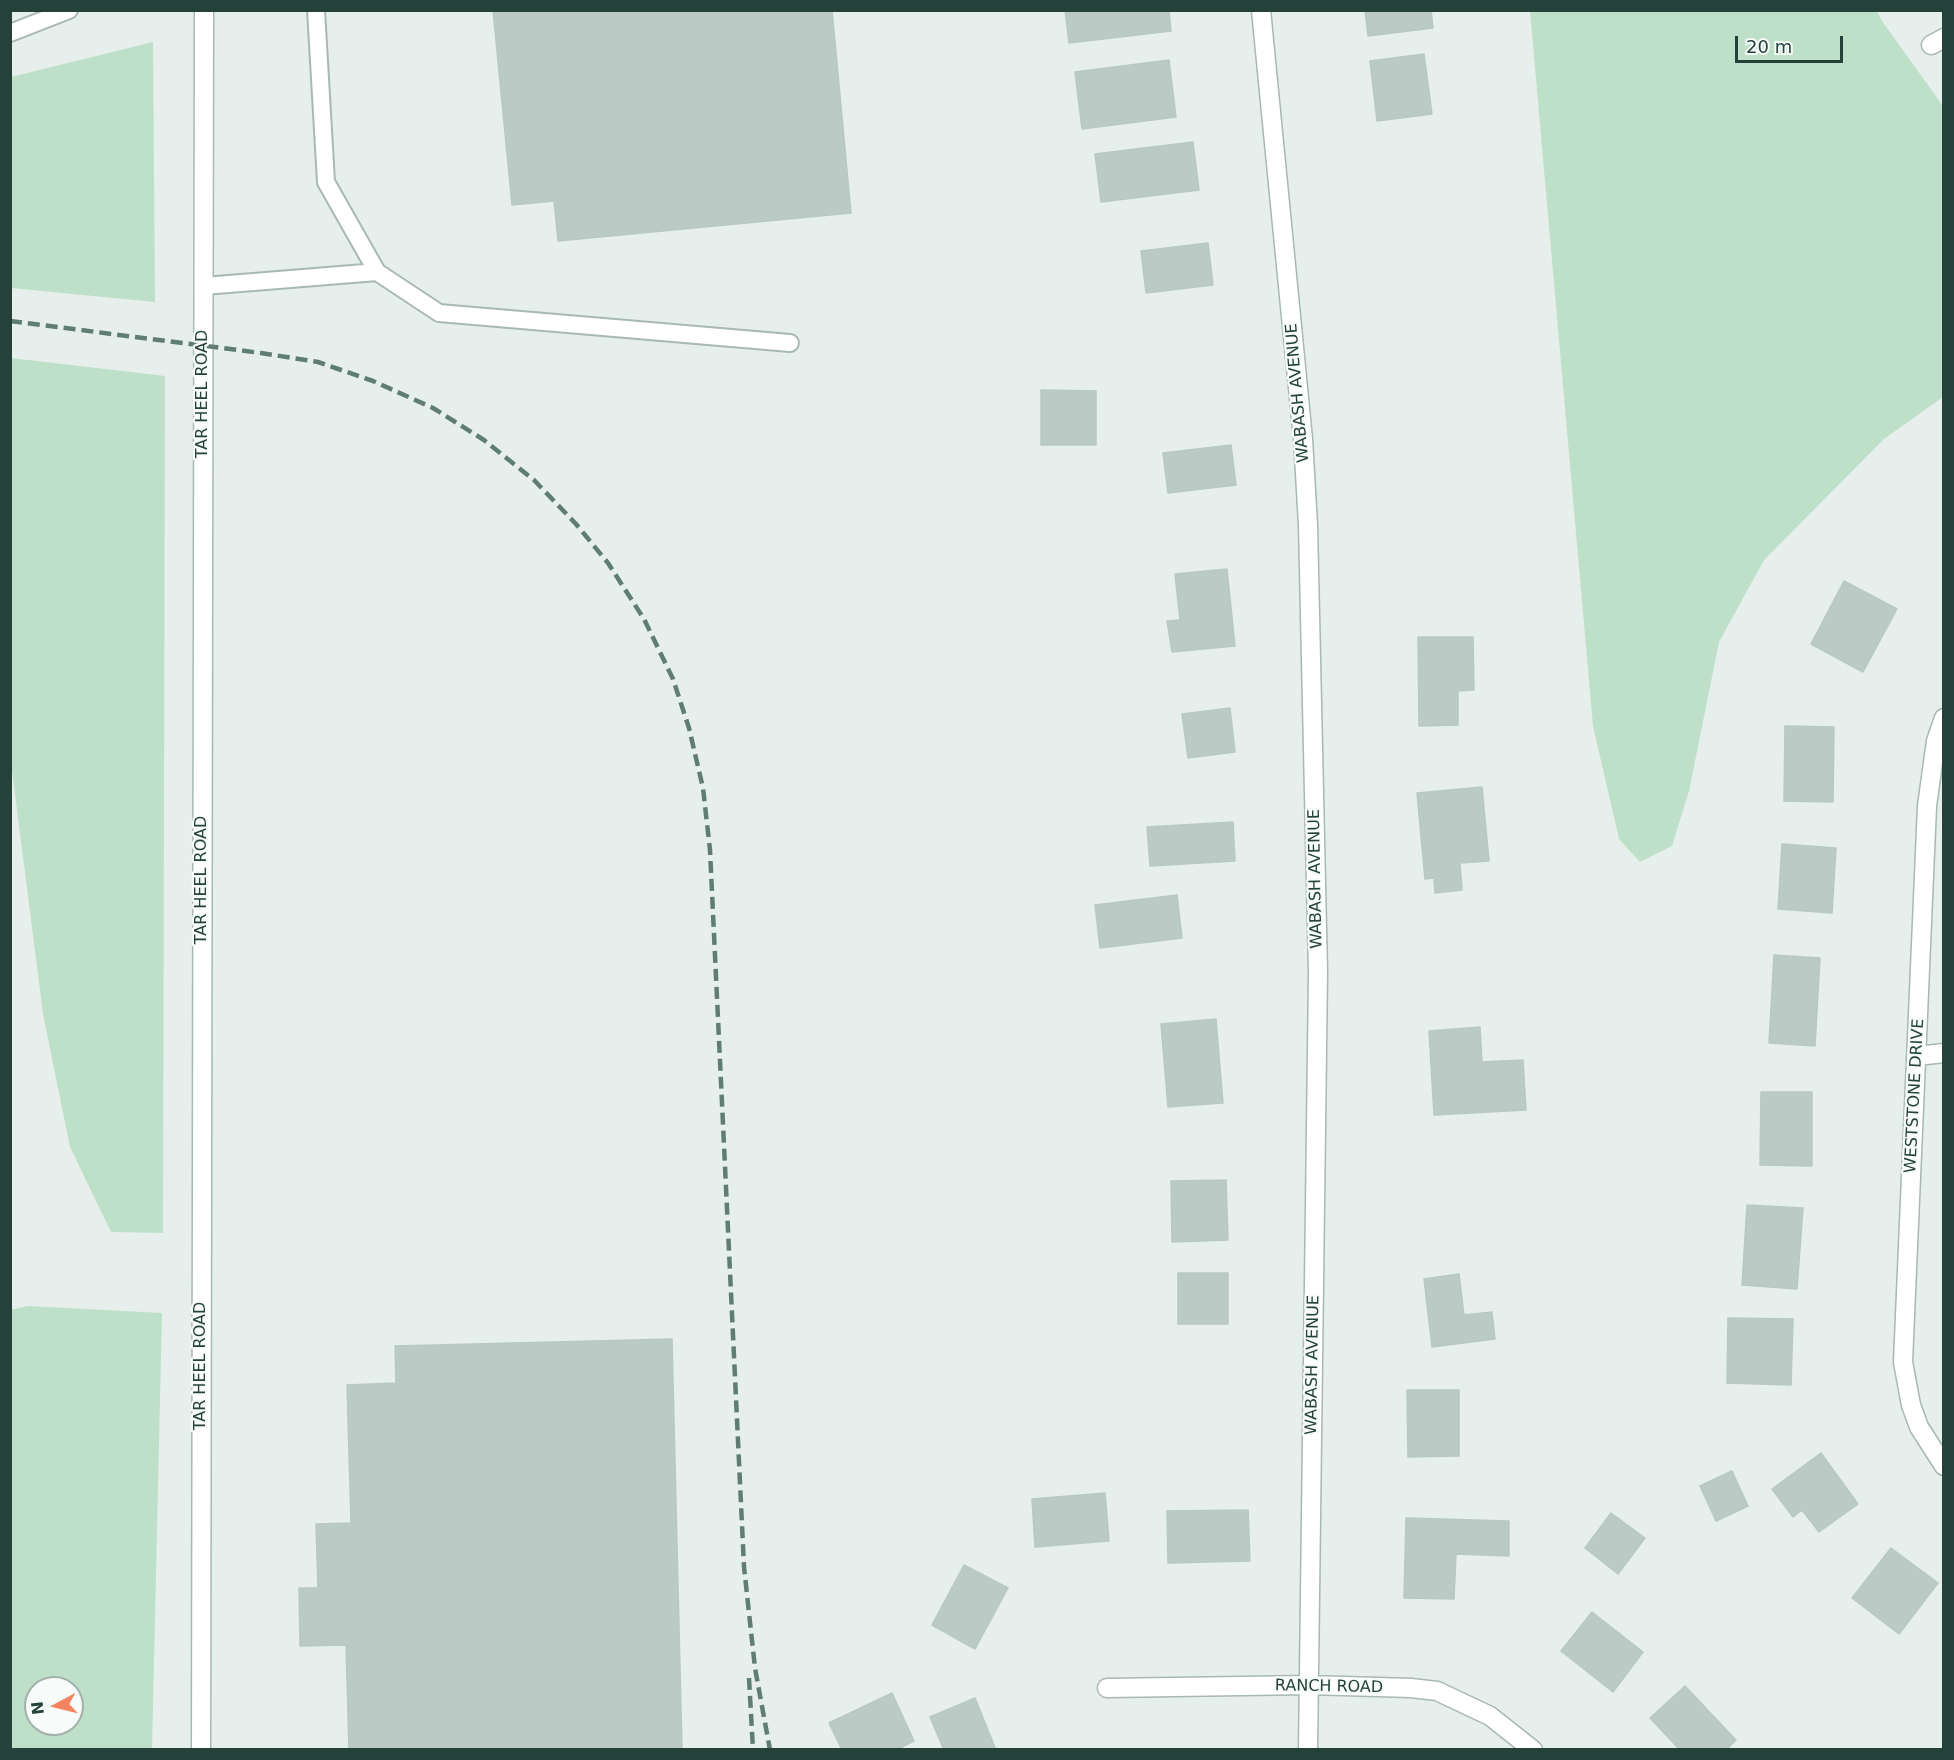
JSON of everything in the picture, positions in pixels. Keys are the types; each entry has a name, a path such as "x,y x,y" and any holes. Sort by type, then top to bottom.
{"street":[{"name":"TAR HEEL ROAD","path":"201,1749 204,10"},
{"name":"WABASH AVENUE","path":"1261,10 1303,439 1308,525 1318,972 1308,1749"},
{"name":"WESTSTONE DRIVE","path":"1944,718 1936,741 1927,806 1903,1362 1911,1405 1919,1427 1944,1466"},
{"path":"1917,1056 1944,1053"},
{"name":"RANCH ROAD","path":"1107,1688 1309,1685 1437,1691 1490,1716 1533,1749"}],"lane":[{"path":"10,33 69,10"},
{"path":"316,10 326,182 377,272 439,313 790,343"},
{"path":"204,285 377,272"}],"green space":[{"path":"1530,11 1877,11 1943,106 1943,397 1884,439 1764,560 1719,642 1689,791 1672,846 1640,862 1619,839 1593,726"},
{"path":"153,42 155,302 11,288 11,77"},
{"path":"11,358 165,376 163,1233 111,1232 70,1147 43,1014 11,763"},
{"path":"28,1306 162,1313 152,1749 11,1749 10,1310"}],"building":[{"path":"493,10 832,10 851,213 558,241 554,201 512,205"},
{"path":"1065,10 1169,10 1171,31 1069,43"},
{"path":"1365,10 1431,10 1433,28 1368,36"},
{"path":"1424,54 1432,114 1377,121 1370,61"},
{"path":"1169,60 1176,117 1082,129 1075,72"},
{"path":"1193,142 1199,190 1101,202 1095,154"},
{"path":"1208,243 1213,285 1146,293 1141,251"},
{"path":"1041,390 1096,391 1096,445 1041,445"},
{"path":"1231,445 1236,485 1168,493 1163,453"},
{"path":"1227,569 1235,646 1172,652 1167,621 1180,620 1175,574"},
{"path":"1844,581 1897,609 1863,672 1811,644"},
{"path":"1418,637 1473,637 1474,690 1458,691 1458,725 1419,726"},
{"path":"1230,708 1235,752 1188,758 1182,714"},
{"path":"1785,726 1834,727 1833,802 1784,801"},
{"path":"1482,787 1489,861 1460,863 1462,890 1435,893 1434,878 1425,879 1417,793"},
{"path":"1233,822 1235,861 1150,866 1147,827"},
{"path":"1782,844 1836,848 1832,913 1778,909"},
{"path":"1177,895 1182,938 1100,948 1095,905"},
{"path":"1774,955 1820,958 1815,1046 1769,1043"},
{"path":"1216,1019 1223,1103 1168,1107 1161,1024"},
{"path":"1480,1027 1482,1062 1523,1060 1526,1110 1434,1115 1429,1031"},
{"path":"1761,1092 1812,1092 1812,1166 1760,1165"},
{"path":"1226,1180 1228,1240 1172,1242 1171,1181"},
{"path":"1747,1205 1803,1208 1797,1289 1742,1285"},
{"path":"1178,1273 1228,1273 1228,1324 1178,1324"},
{"path":"1459,1274 1464,1315 1492,1312 1495,1339 1432,1347 1424,1279"},
{"path":"1728,1318 1793,1319 1791,1385 1727,1383"},
{"path":"672,1339 682,1750 349,1750 346,1645 300,1646 299,1588 318,1588 316,1524 351,1523 347,1385 396,1383 395,1346"},
{"path":"1407,1390 1459,1390 1459,1456 1408,1457"},
{"path":"1821,1453 1858,1504 1819,1532 1802,1510 1793,1517 1772,1489"},
{"path":"1732,1471 1748,1506 1716,1521 1700,1486"},
{"path":"1105,1493 1109,1541 1035,1547 1032,1499"},
{"path":"1248,1510 1250,1561 1168,1563 1167,1511"},
{"path":"1611,1513 1645,1538 1618,1574 1585,1548"},
{"path":"1406,1518 1509,1521 1509,1556 1456,1554 1454,1599 1404,1598"},
{"path":"1891,1548 1938,1583 1899,1634 1852,1598"},
{"path":"964,1565 1008,1588 975,1649 932,1625"},
{"path":"1592,1612 1643,1652 1613,1692 1561,1651"},
{"path":"1685,1686 1736,1740 1726,1750 1680,1750 1650,1718"},
{"path":"892,1693 914,1741 896,1750 842,1750 829,1723"},
{"path":"975,1698 996,1750 944,1750 930,1717"}],"railway":[{"path":"10,321 318,362 373,381 433,408 484,440 534,480 576,524 608,563 644,619 673,679 689,728 703,788 710,850 744,1567 755,1668 770,1750"},
{"path":"749,1678 753,1750"}]}
